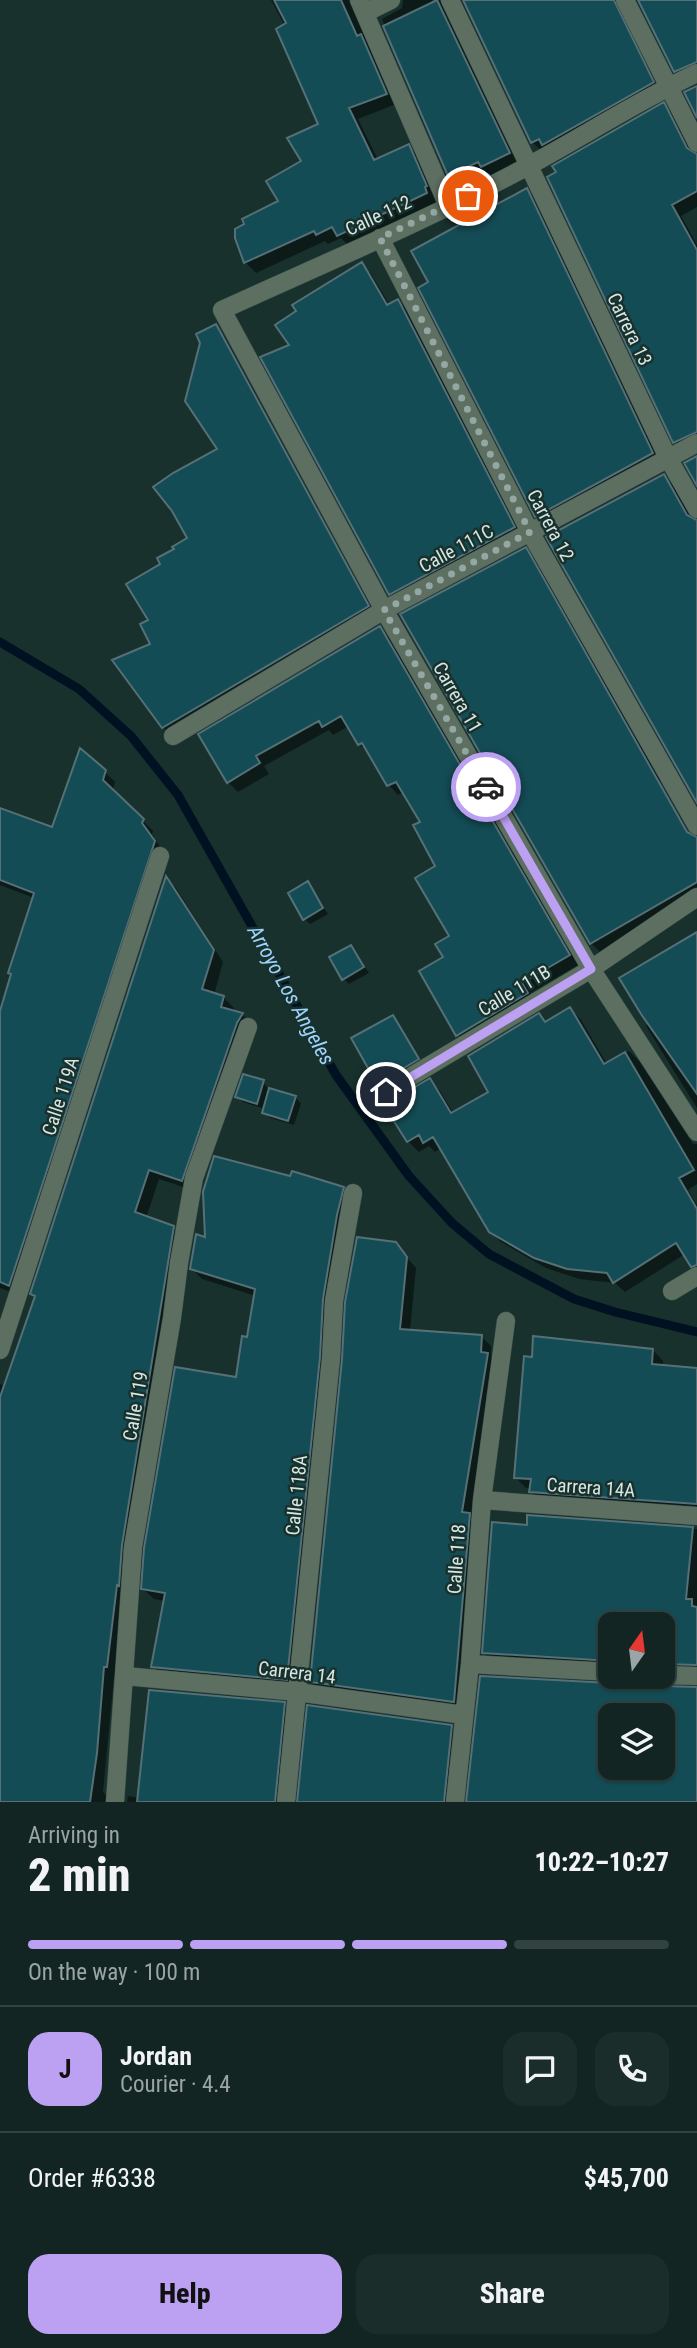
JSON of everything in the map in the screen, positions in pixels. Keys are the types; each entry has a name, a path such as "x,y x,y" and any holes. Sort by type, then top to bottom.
{"street":[{"path":"391,0 362,6 448,206"},
{"name":"Carrera 13","path":"450,0 668,458 697,509"},
{"path":"625,0 697,143"},
{"name":"Calle 112","path":"222,310 448,206 528,166 697,73"},
{"name":"Carrera 12","path":"380,238 530,532 697,825"},
{"name":"Carrera 11","path":"222,310 384,610 591,969 697,1132"},
{"name":"Calle 111C","path":"173,736 384,610 697,443"},
{"name":"Calle 119A","path":"0,1350 160,856"},
{"name":"Calle 111B","path":"386,1092 591,969 697,897"},
{"name":"Calle 119","path":"115,1802 132,1547 194,1178 248,1027"},
{"name":"Calle 118A","path":"286,1802 330,1371 334,1301 353,1193"},
{"path":"672,1291 697,1276"},
{"name":"Calle 118","path":"455,1802 470,1664 482,1500 506,1321"},
{"name":"Carrera 14A","path":"482,1500 697,1516"},
{"path":"470,1664 598,1671"},
{"path":"676,1675 697,1676"},
{"name":"Carrera 14","path":"125,1676 298,1692 464,1715"}],"building":[{"path":"274,0 341,0 357,36 361,34 387,94 349,108 374,160 409,144 427,186 427,193 337,236 332,227 316,235 314,231 244,263 235,238 235,229 244,224 242,219 278,201 266,181 301,161 287,138 318,124 276,29 286,23"},
{"path":"437,0 510,153 481,167 478,162 448,176 383,26"},
{"path":"463,0 614,0 654,82 542,145 539,139 531,143"},
{"path":"638,0 697,0 697,62 674,72"},
{"path":"697,86 697,118 684,92"},
{"path":"664,102 687,148 697,154 697,191 672,205 697,250 697,432 673,443 547,177 556,172 552,166"},
{"path":"527,188 653,453 535,517 418,288 428,282 411,251"},
{"path":"362,262 387,305 398,299 515,527 389,595 260,357 289,345 275,325 296,311 292,305"},
{"path":"216,324 369,606 162,728 112,660 150,644 140,624 148,620 126,584 160,564 157,558 187,538 172,511 153,487 217,449 185,401 200,343 196,334"},
{"path":"697,456 697,486 684,463"},
{"path":"664,474 687,515 697,520 697,803 546,537"},
{"path":"526,547 687,832 697,837 697,882 590,944 400,614"},
{"path":"380,626 570,955 522,983 528,993 456,1036 419,971 443,957 435,944 449,936 415,878 435,866 413,825 420,822 396,782 387,786 362,743 358,745 341,716 322,727 319,721 256,756 260,763 227,783 198,734"},
{"path":"80,748 106,770 103,780 144,819 142,823 155,841 9,1286 0,1282 0,1011 11,974 8,973 34,893 0,880 0,808 52,827"},
{"path":"166,876 214,950 202,989 224,996 221,1007 243,1013 237,1023 182,1181 149,1170 135,1212 174,1226 122,1545 107,1667 104,1667 90,1802 0,1802 0,1397 35,1296 30,1294"},
{"path":"308,881 323,908 303,920 288,893"},
{"path":"697,932 697,1094 619,978"},
{"path":"351,945 364,967 342,980 329,957"},
{"path":"570,1007 604,1064 625,1052 694,1170 679,1178 697,1209 697,1265 691,1267 676,1243 613,1283 607,1273 567,1269 534,1258 489,1232 433,1137 423,1143 419,1135 407,1142 390,1115 394,1113 388,1103 430,1078 451,1113 488,1092 468,1056 539,1013 545,1022"},
{"path":"393,1015 419,1059 377,1084 351,1038"},
{"path":"243,1074 264,1080 257,1104 235,1097"},
{"path":"269,1088 296,1096 288,1121 262,1113"},
{"path":"214,1156 290,1176 292,1171 344,1187 323,1299 320,1357 287,1680 151,1667 165,1593 141,1589 144,1548 175,1367 236,1377 242,1336 247,1337 255,1289 190,1269 196,1234 205,1237 203,1192"},
{"path":"357,1237 396,1242 407,1257 400,1329 482,1335 481,1352 488,1353 462,1512 470,1513 454,1702 310,1682 342,1359 345,1302"},
{"path":"533,1336 653,1349 652,1364 697,1368 697,1504 529,1492 531,1479 514,1478 524,1356 532,1357"},
{"path":"527,1515 693,1527 686,1599 692,1599 692,1606 697,1607 697,1665 676,1664 676,1612 598,1612 598,1660 482,1653 492,1522 527,1525"},
{"path":"480,1676 598,1682 598,1689 697,1687 697,1802 466,1802"},
{"path":"149,1690 285,1702 275,1802 137,1802"},
{"path":"307,1705 452,1725 444,1802 297,1802"}],"waterway":[{"name":"Arroyo Los Angeles","path":"0,642 79,689 131,736 178,795 336,1075 409,1176 452,1223 489,1254 574,1299 697,1332"}],"way so far":[{"path":"468,196 380,238 530,532 384,610 486,787"}],"route":[{"path":"386,1092 591,969 486,787"}]}
